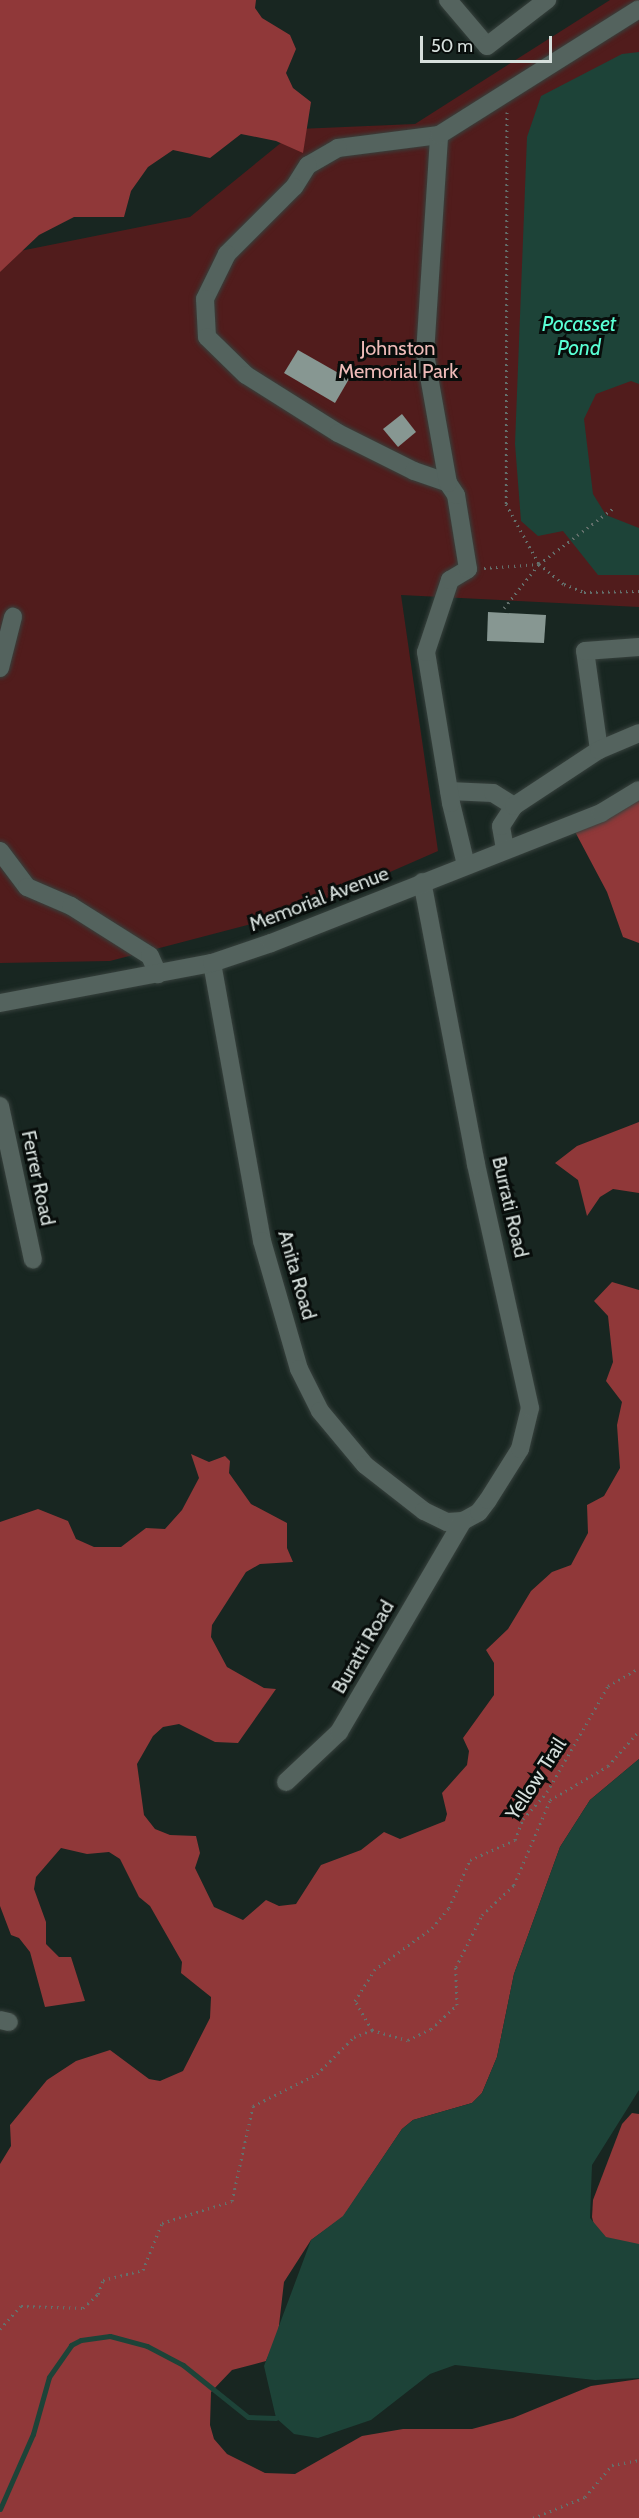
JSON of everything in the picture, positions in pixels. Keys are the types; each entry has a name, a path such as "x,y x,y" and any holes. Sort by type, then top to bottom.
{"street":[{"path":"448,0 487,46 547,0"},
{"path":"448,483 414,471 338,434 246,375 207,337 206,299 227,254 294,187 308,165 338,148 439,135 639,9"},
{"path":"439,135 425,354 448,483 456,495 468,569 450,580 426,652 449,790 466,865"},
{"path":"0,668 13,617"},
{"path":"599,750 585,651 639,647"},
{"path":"505,849 501,826 514,806 599,750 639,733"},
{"path":"449,790 493,793 514,806"},
{"name":"Memorial Avenue","path":"0,1003 212,963 601,813 639,790"},
{"path":"0,851 27,886 70,906 150,956 158,974"},
{"name":"Burrati Road","path":"422,882 476,1164 530,1408 520,1449 488,1500 478,1512 463,1521"},
{"name":"Anita Road","path":"212,963 262,1241 299,1368 320,1411 365,1465 424,1511 447,1522 463,1521"},
{"name":"Ferrer Road","path":"0,1106 33,1260"},
{"name":"Buratti Road","path":"286,1782 339,1732 463,1521"}],"path":[{"path":"506,92 506,504 539,564 564,584 584,591 639,591"},
{"path":"504,608 539,564 565,541 615,507"},
{"path":"468,569 539,564"},
{"name":"Yellow Trail","path":"639,1668 608,1686 547,1792 523,1819 515,1840 470,1860 449,1908 432,1928 367,1979 355,2001 372,2030 408,2040 431,2029 457,2005 456,1967 482,1915 514,1885 550,1800 608,1766 639,1731"},
{"path":"0,2329 21,2306 82,2308 98,2294 103,2280 143,2270 162,2223 232,2201 253,2106 317,2074 354,2037 372,2030"},
{"path":"533,2518 585,2497 612,2465 639,2460"}],"green space":[{"name":"Johnston Memorial Park","path":"610,0 639,0 639,607 401,595 438,851 301,911 110,961 0,963 0,255 190,217 298,129 415,124"}],"shaded area":[{"path":"0,0 256,0 255,8 262,18 290,35 296,49 286,73 293,88 311,102 303,153 276,141 241,134 210,158 173,150 148,167 131,191 124,217 74,217 39,235 0,272"},
{"path":"639,787 639,943 623,937 607,892 572,826"},
{"path":"639,1122 639,1193 613,1189 600,1197 587,1216 578,1180 555,1163 577,1146"},
{"path":"612,1282 639,1290 639,1759 590,1800 560,1847 514,1974 497,2057 482,2093 472,2103 413,2120 402,2129 343,2217 311,2240 284,2282 278,2334 266,2361 232,2370 211,2392 210,2425 214,2439 227,2454 265,2473 295,2474 362,2436 403,2429 472,2429 513,2418 591,2386 639,2379 639,2518 0,2518 0,2164 11,2146 10,2125 47,2080 76,2061 110,2050 149,2079 160,2081 183,2071 210,2018 211,1997 181,1973 182,1962 150,1906 139,1897 120,1859 109,1852 87,1854 61,1848 36,1877 34,1889 46,1922 46,1944 59,1957 71,1957 85,2001 45,2007 30,1952 19,1938 11,1935 0,1906 0,1522 38,1509 68,1521 76,1539 94,1547 121,1547 146,1528 165,1529 182,1510 199,1478 191,1454 209,1462 225,1456 230,1461 229,1473 251,1504 287,1523 287,1548 293,1562 260,1564 246,1572 212,1625 211,1637 227,1667 264,1688 276,1689 238,1743 215,1742 179,1724 163,1727 153,1736 137,1764 144,1815 155,1829 170,1835 196,1836 200,1853 195,1868 214,1907 243,1920 266,1900 279,1906 296,1904 321,1865 361,1850 384,1832 400,1839 445,1821 447,1814 442,1793 467,1765 469,1751 463,1738 494,1695 494,1663 486,1650 508,1629 531,1591 552,1572 571,1565 588,1533 587,1505 604,1496 620,1468 617,1425 622,1402 606,1381 613,1362 608,1316 594,1301"},
{"path":"632,2113 639,2114 639,2249 613,2243 596,2233 592,2217 593,2200 622,2124"}],"water":[{"name":"Pocasset Pond","path":"639,52 639,384 631,381 596,394 584,419 593,494 606,515 639,528 639,575 598,575 563,531 538,536 521,521 515,444 527,137 541,96 622,54"},
{"path":"639,1759 639,2090 592,2165 590,2218 606,2237 639,2244 639,2378 595,2380 455,2365 430,2374 371,2420 318,2438 294,2434 276,2418 264,2366 311,2240 343,2216 402,2129 413,2120 472,2103 482,2093 497,2057 514,1974 560,1847 590,1800"}],"building":[{"path":"298,350 349,379 335,403 284,373"},
{"path":"402,414 416,432 398,447 383,429"},
{"path":"488,612 546,615 544,643 487,641"}],"waterway":[{"path":"0,2509 33,2434 49,2377 71,2345 81,2340 110,2336 147,2346 183,2365 248,2417 276,2418"}]}
